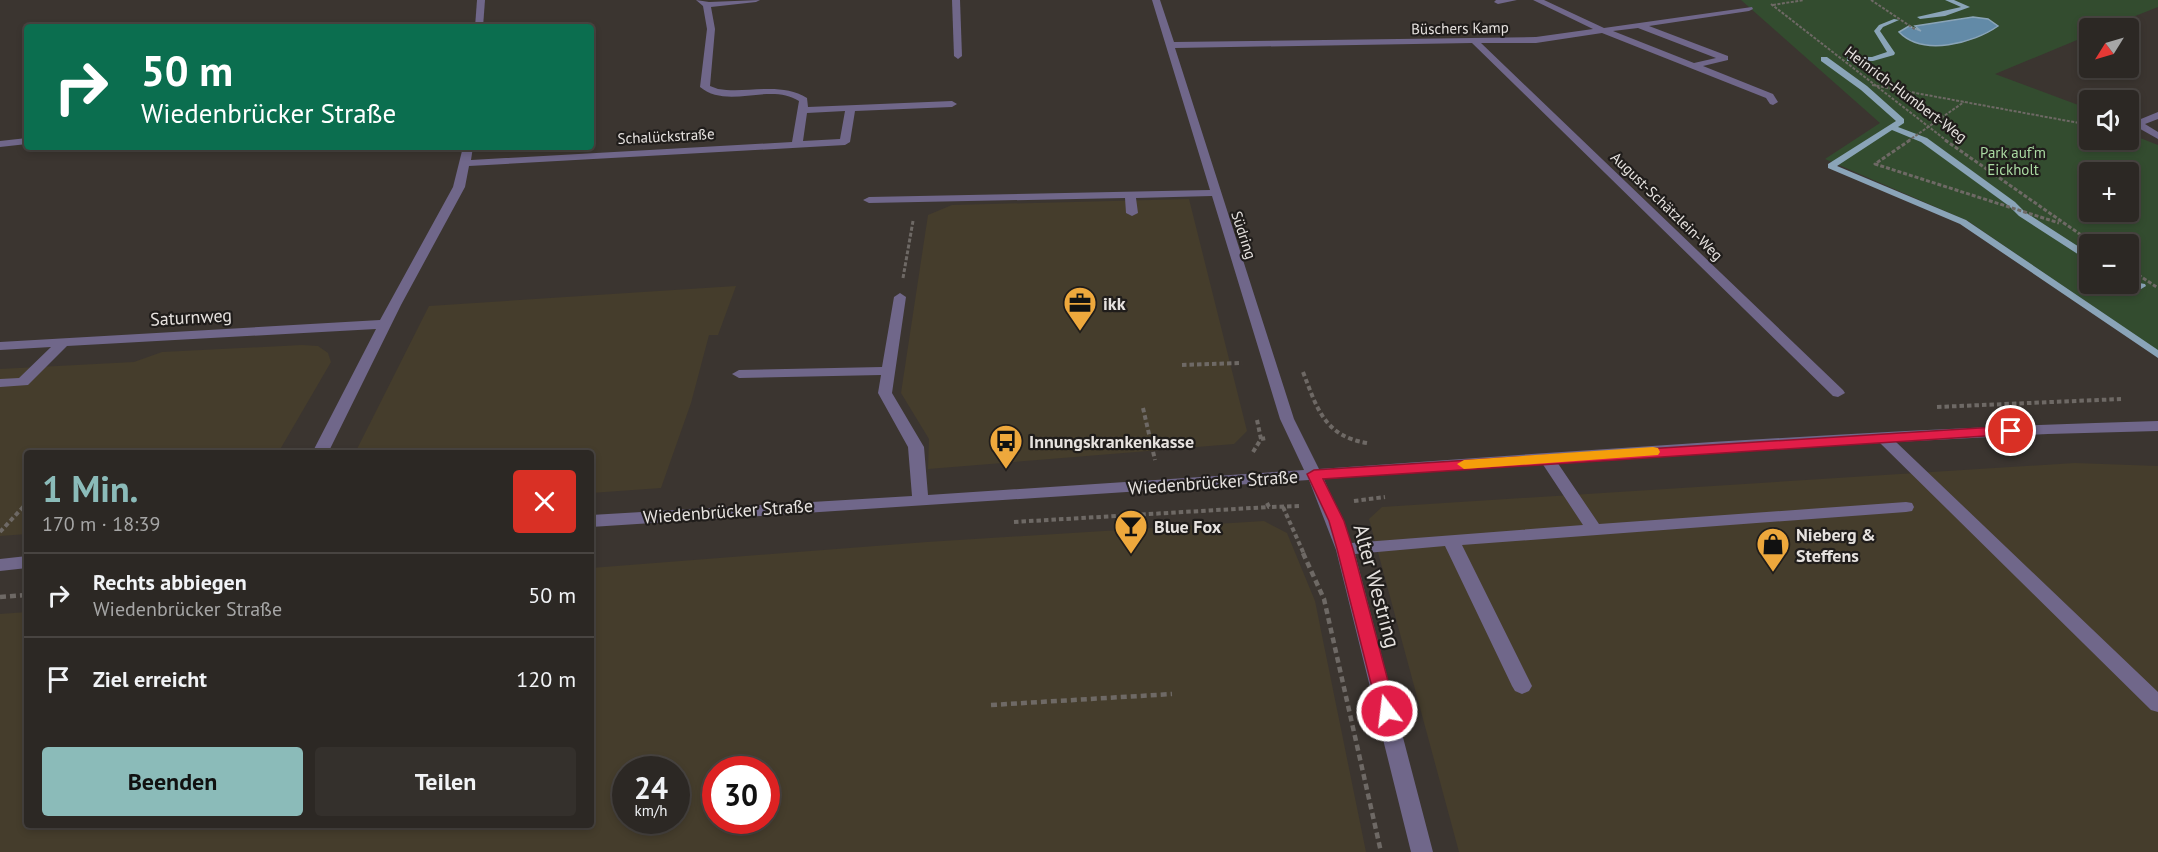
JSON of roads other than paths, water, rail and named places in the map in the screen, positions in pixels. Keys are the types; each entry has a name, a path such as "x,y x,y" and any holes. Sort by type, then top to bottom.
{"street":[{"path":"479,24 481,0"},
{"path":"756,0 703,3 711,29 705,87 720,93 793,93 804,100 796,144"},
{"path":"956,0 958,56"},
{"name":"Südring","path":"1156,0 1287,419 1314,474"},
{"path":"1498,2 1513,0"},
{"path":"1538,0 1604,31 1770,96 1773,102"},
{"name":"Büschers Kamp","path":"1169,45 1536,40 1749,9"},
{"path":"1637,25 1725,58 1694,66"},
{"name":"August-Schätzlein-Weg","path":"1475,42 1838,393"},
{"path":"804,110 952,104"},
{"name":"Schalückstraße","path":"466,163 845,142 851,108"},
{"path":"2158,115 2140,123 2140,126 2158,136"},
{"path":"0,144 24,141"},
{"path":"322,450 385,324 459,187 468,150"},
{"path":"869,200 1215,193"},
{"path":"1130,195 1132,213"},
{"path":"900,297 885,393 916,447 920,499"},
{"name":"Saturnweg","path":"0,346 385,324"},
{"path":"0,383 22,382 64,342"},
{"path":"739,374 888,371"},
{"name":"Wiedenbrücker Straße","path":"594,520 1150,486 1546,458 2048,429 2158,426"},
{"path":"1883,438 2151,687 2158,704"},
{"path":"1546,458 1595,530"},
{"name":"Alter Westring","path":"1314,474 1336,521 1345,549 1422,852"},
{"path":"1345,549 1906,507"},
{"path":"1451,541 1522,686"},
{"path":"0,565 24,562"}],"water":[{"path":"1973,17 1988,19 1998,26 1976,38 1935,46 1909,40 1899,32 1909,26 1921,31 1915,26"}],"waterway":[{"path":"1920,17 1945,14 1967,7 1948,0"},
{"path":"1850,59 1873,59 1891,53 1877,31 1881,26 1896,20"},
{"path":"1824,59 1864,88 1901,121 1831,166 1963,222 2158,355"},
{"path":"1892,127 1924,140 2012,204 2022,214 2079,252"}],"place":[{"name":"ikk","path":"1080,332"},
{"name":"Innungskrankenkasse","path":"1006,470"},
{"name":"Blue Fox","path":"1131,555"},
{"name":"Nieberg & Steffens","path":"1773,573"}],"park label":[{"name":"Park auf‘m Eickholt","path":"2013,160"}]}
